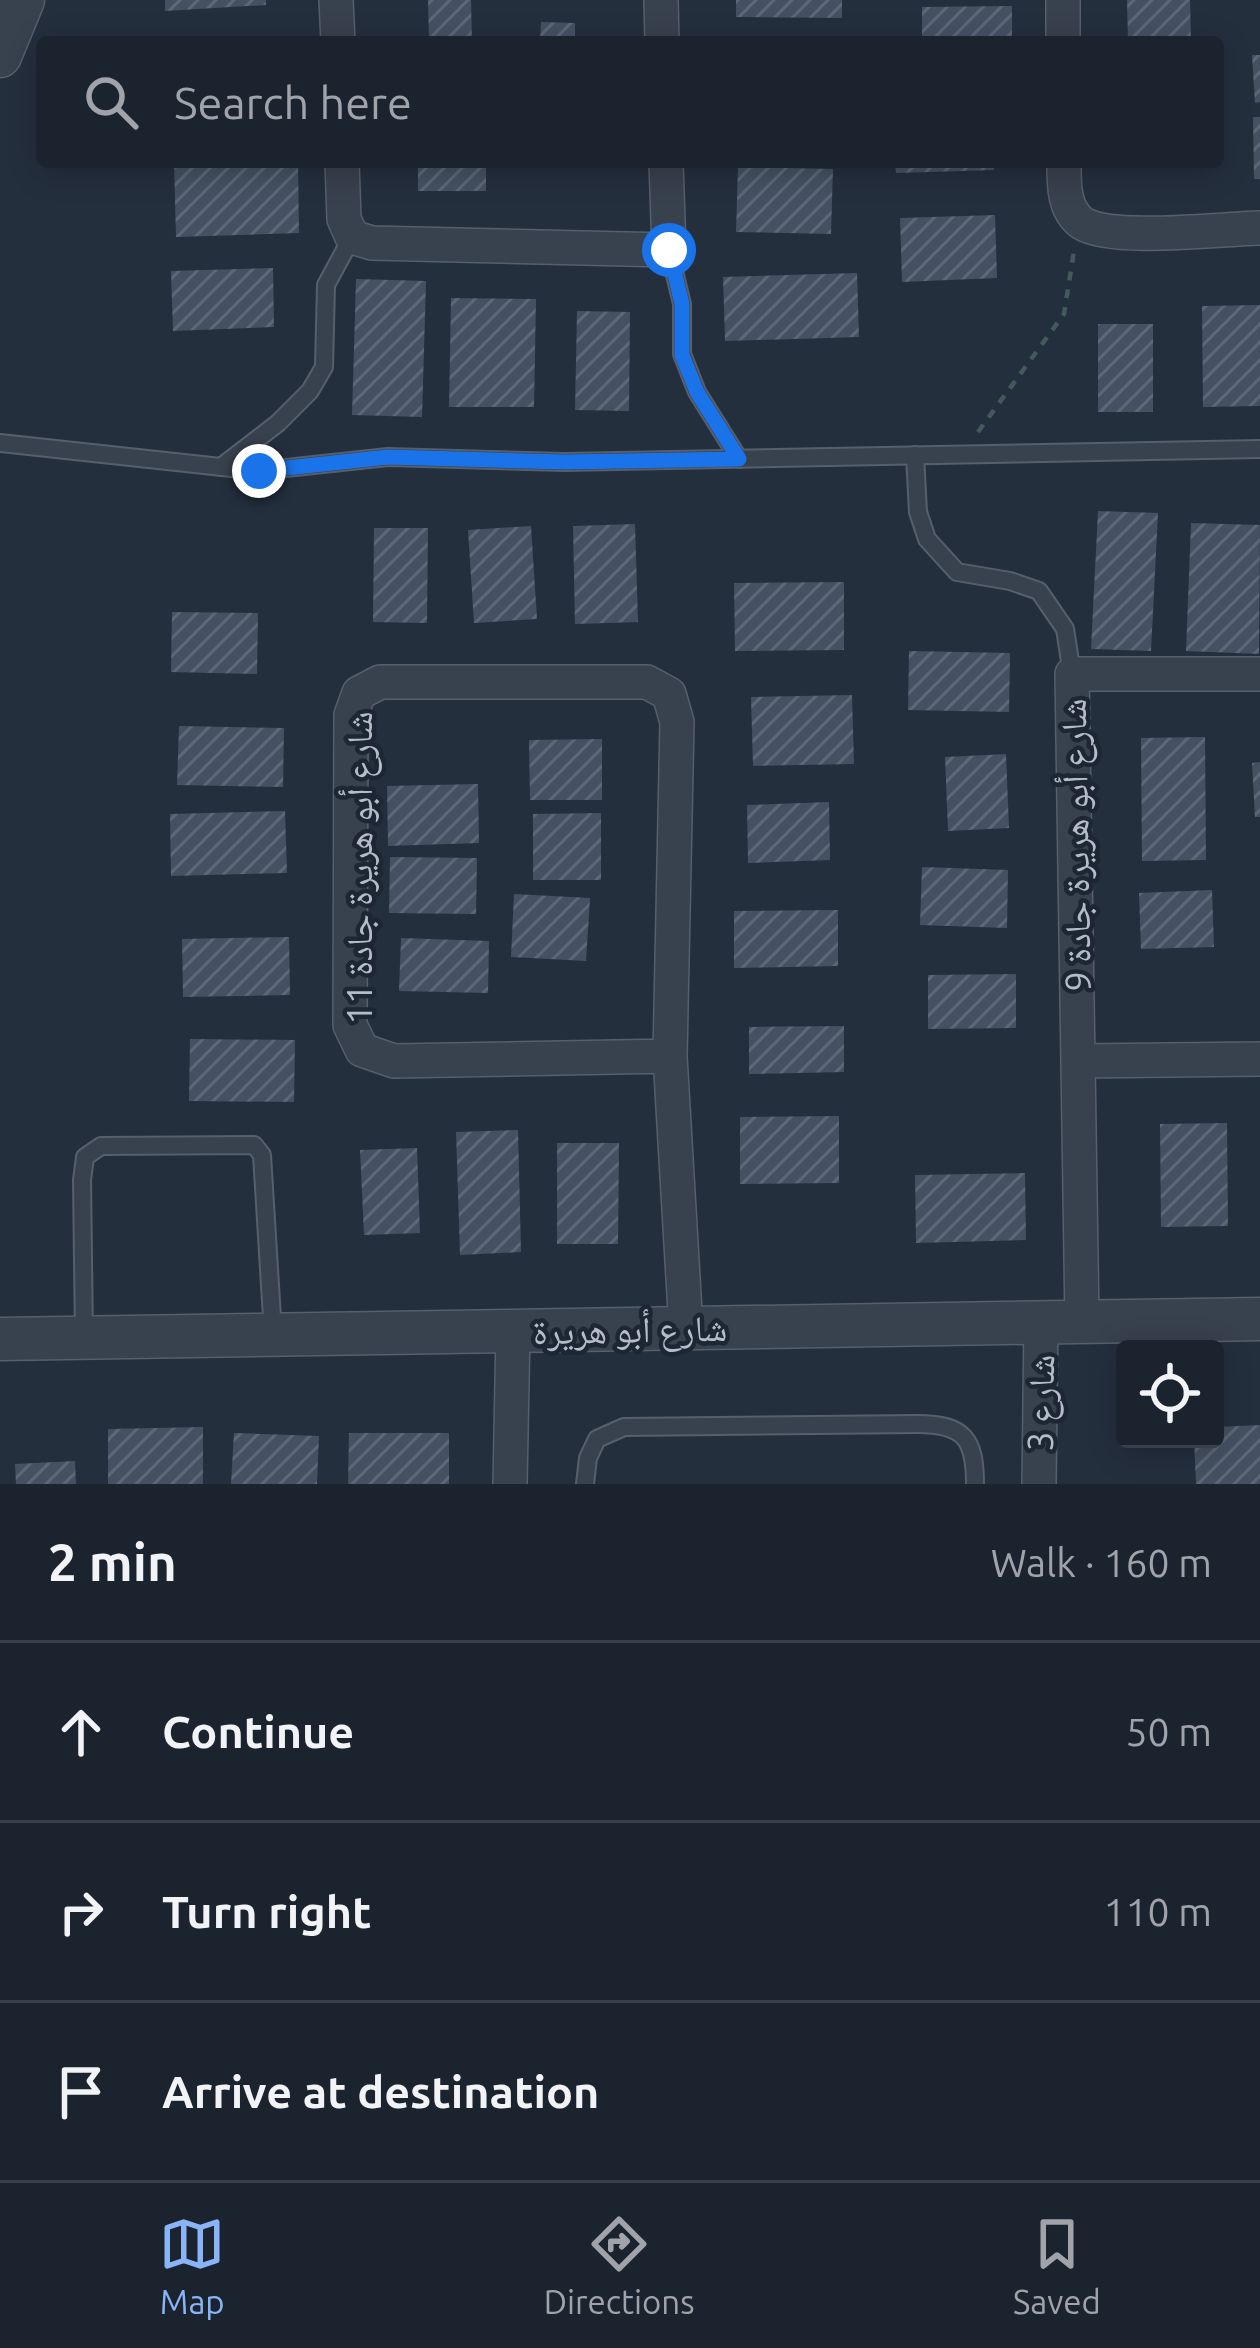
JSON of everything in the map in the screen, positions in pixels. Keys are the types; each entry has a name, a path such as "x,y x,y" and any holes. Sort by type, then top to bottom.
{"street":[{"path":"0,56 23,0"},
{"path":"337,0 338,36"},
{"path":"661,0 662,36"},
{"path":"1063,0 1063,36"},
{"path":"342,168 344,220 352,237 372,243 669,250 666,168"},
{"path":"1064,168 1064,194 1079,221 1108,233 1260,228"},
{"name":"شارع أبو هريرة جادة 9","path":"1061,1322 1079,1061 1072,674 1260,674"},
{"name":"شارع أبو هريرة جادة 11","path":"670,1056 394,1060 362,1050 350,1025 351,716 359,692 380,682 647,682 668,694 676,722 670,1056 686,1329"},
{"path":"1079,1061 1260,1059"},
{"name":"شارع أبو هريرة","path":"0,1339 1260,1318"},
{"name":"شارع 3","path":"1039,1484 1061,1322"},
{"path":"510,1484 513,1330"}],"lane":[{"path":"221,467 278,423 310,391 324,367 326,285 352,237"},
{"path":"669,250 682,304 682,355 697,392 739,459"},
{"path":"0,443 259,471 388,457 565,462 1260,449"},
{"path":"915,455 917,512 927,538 957,572 1039,591 1065,629 1072,674"},
{"path":"84,1338 82,1180 85,1157 101,1146 254,1144 262,1155 273,1334"},
{"path":"585,1484 588,1458 597,1439 624,1427 918,1424 948,1426 965,1437 975,1459 975,1484"}],"path":[{"path":"962,454 1064,314 1079,221"}],"building":[{"path":"165,0 266,0 266,5 165,11"},
{"path":"428,0 471,0 472,36 429,36"},
{"path":"736,0 842,0 842,18 736,17"},
{"path":"1127,0 1190,0 1191,36 1128,36"},
{"path":"1012,6 1012,36 922,36 922,7"},
{"path":"541,22 575,23 575,36 540,36"},
{"path":"1252,55 1260,55 1260,102 1255,103"},
{"path":"1253,117 1260,117 1260,179 1254,179"},
{"path":"174,168 298,168 299,233 176,237"},
{"path":"418,168 486,168 486,191 418,191"},
{"path":"738,168 833,169 831,234 736,232"},
{"path":"896,168 994,168 994,170 896,173"},
{"path":"995,215 997,278 902,282 900,218"},
{"path":"273,268 274,327 173,331 171,271"},
{"path":"857,273 859,337 725,341 723,277"},
{"path":"356,279 426,281 422,417 352,415"},
{"path":"451,298 536,299 534,407 449,407"},
{"path":"1260,305 1260,406 1203,407 1202,306"},
{"path":"577,311 630,312 629,411 575,410"},
{"path":"1098,324 1153,324 1153,412 1098,412"},
{"path":"1098,511 1158,513 1151,651 1091,649"},
{"path":"1191,523 1260,525 1259,654 1186,651"},
{"path":"635,524 638,622 575,624 573,526"},
{"path":"531,526 537,619 474,623 468,530"},
{"path":"374,528 428,528 427,623 373,622"},
{"path":"844,582 844,650 735,651 734,583"},
{"path":"172,612 258,613 257,674 171,672"},
{"path":"909,651 1010,653 1009,712 908,710"},
{"path":"852,695 854,764 753,766 751,697"},
{"path":"179,726 284,728 283,787 177,785"},
{"path":"1205,737 1206,860 1142,861 1141,738"},
{"path":"602,739 602,800 530,800 529,740"},
{"path":"1006,754 1009,828 948,831 945,757"},
{"path":"1260,762 1260,817 1255,817 1252,763"},
{"path":"478,784 479,843 388,846 387,786"},
{"path":"829,802 830,860 748,863 747,805"},
{"path":"285,811 287,873 171,876 170,814"},
{"path":"601,813 601,880 533,880 533,814"},
{"path":"390,857 477,858 476,914 389,913"},
{"path":"922,867 1008,870 1007,928 920,925"},
{"path":"1212,890 1214,947 1141,949 1139,893"},
{"path":"514,894 590,898 586,961 511,957"},
{"path":"838,910 838,966 734,968 734,911"},
{"path":"289,937 290,995 183,997 182,939"},
{"path":"401,938 489,941 488,993 399,991"},
{"path":"1016,974 1016,1028 928,1029 928,975"},
{"path":"844,1026 844,1072 749,1074 749,1027"},
{"path":"190,1039 295,1040 294,1102 189,1101"},
{"path":"839,1116 839,1183 740,1184 740,1117"},
{"path":"1227,1123 1228,1226 1161,1227 1160,1124"},
{"path":"518,1130 521,1252 460,1255 456,1132"},
{"path":"557,1143 619,1143 618,1244 557,1244"},
{"path":"417,1148 420,1233 364,1235 360,1150"},
{"path":"1025,1173 1026,1240 916,1243 915,1175"},
{"path":"1260,1425 1260,1484 1196,1484 1194,1448 1224,1448 1224,1427"},
{"path":"203,1427 203,1484 108,1484 108,1429"},
{"path":"234,1433 319,1436 317,1484 231,1484"},
{"path":"349,1433 449,1433 449,1484 348,1484"},
{"path":"75,1461 76,1484 16,1484 15,1464"}],"route":[{"path":"259,471 388,457 565,462 739,459 697,392 682,355 682,304 669,250"}]}
